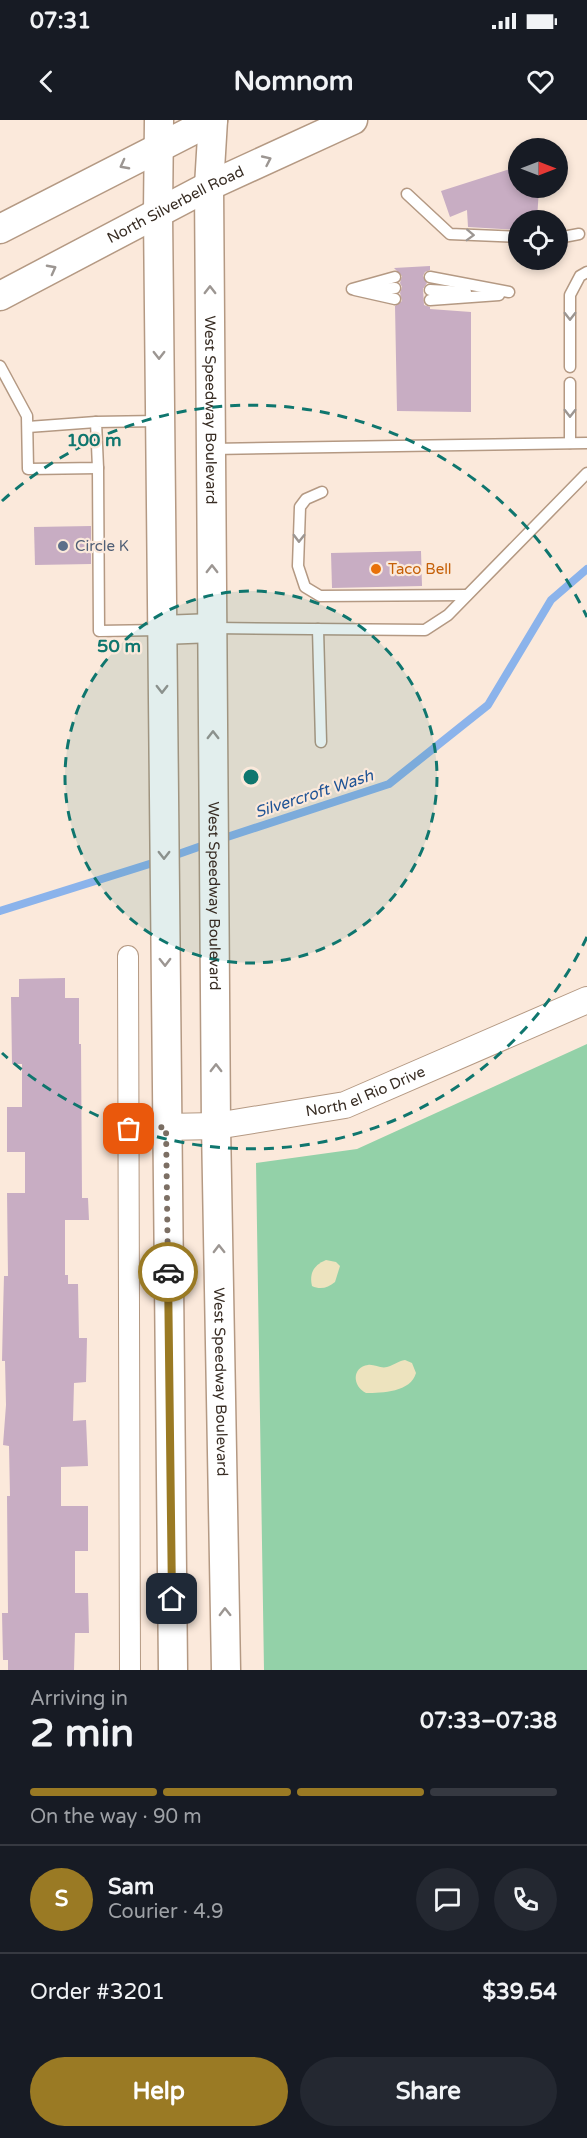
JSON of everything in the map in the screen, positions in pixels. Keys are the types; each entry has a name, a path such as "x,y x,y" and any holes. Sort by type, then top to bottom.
{"main road":[{"name":"West Speedway Boulevard","path":"213,120 209,186 213,794 216,1126 226,1670"},
{"path":"0,229 159,134 213,120"},
{"name":"North Silverbell Road","path":"0,296 209,186 353,120"},
{"path":"159,134 163,806 173,1670"},
{"path":"162,630 213,628"}],"street":[{"path":"128,956 130,1670"},
{"name":"North el Rio Drive","path":"129,1129 216,1126 345,1105 587,1000"}],"lane":[{"path":"407,194 450,234 508,237"},
{"path":"568,236 579,234"},
{"path":"570,367 570,295 580,276 587,272"},
{"path":"430,277 508,293 430,295"},
{"path":"351,289 395,288 351,289"},
{"path":"0,366 27,416 28,469 98,468"},
{"path":"570,383 570,443"},
{"path":"28,427 96,422 160,421"},
{"path":"96,422 99,631 162,630"},
{"path":"211,449 587,443"},
{"path":"213,628 425,630 448,615 587,473"},
{"path":"322,492 306,499 300,507 298,566 304,587 320,596 467,595"},
{"path":"318,629 321,742"}],"green space":[{"path":"587,1044 587,1670 264,1670 256,1163 357,1149"}],"sand":[{"path":"326,1260 336,1262 340,1266 335,1282 324,1288 312,1286 313,1270"},
{"path":"405,1360 412,1363 416,1373 413,1379 402,1388 388,1392 366,1393 356,1382 357,1373 363,1366 385,1367"}],"building":[{"path":"508,170 508,198 538,198 538,210 508,210 508,229 468,227 467,210 450,217 441,191"},
{"path":"430,266 430,270 423,276 427,283 423,289 424,305 430,309 471,312 471,412 397,411 395,306 402,301 400,283 402,276 394,268"},
{"name":"Circle K","path":"91,526 91,564 35,565 34,527"},
{"name":"Taco Bell","path":"421,551 422,586 332,588 331,553"},
{"path":"65,978 65,998 79,998 82,1198 88,1198 89,1220 65,1220 65,1275 68,1275 68,1284 78,1284 79,1338 87,1338 86,1382 74,1383 73,1421 86,1420 88,1466 61,1467 61,1506 88,1506 88,1551 75,1551 75,1593 88,1593 89,1633 75,1633 74,1670 8,1670 8,1660 3,1660 2,1613 8,1613 7,1496 10,1496 9,1446 3,1445 6,1405 5,1361 2,1361 4,1276 8,1276 7,1193 25,1193 25,1152 7,1152 7,1107 22,1107 22,1064 12,1064 11,997 19,997 19,979"}],"waterway":[{"name":"Silvercroft Wash","path":"218,840 389,784 488,705 551,600 587,569"},
{"name":"Silvercroft Wash","path":"170,857 207,844"},
{"name":"Silvercroft Wash","path":"0,911 159,861"}],"way so far":[{"path":"129,1129 166,1127 168,1272"}],"place":[{"name":"Circle K","path":"63,546"},
{"name":"Taco Bell","path":"376,569"}],"route":[{"path":"168,1272 172,1599"}]}
